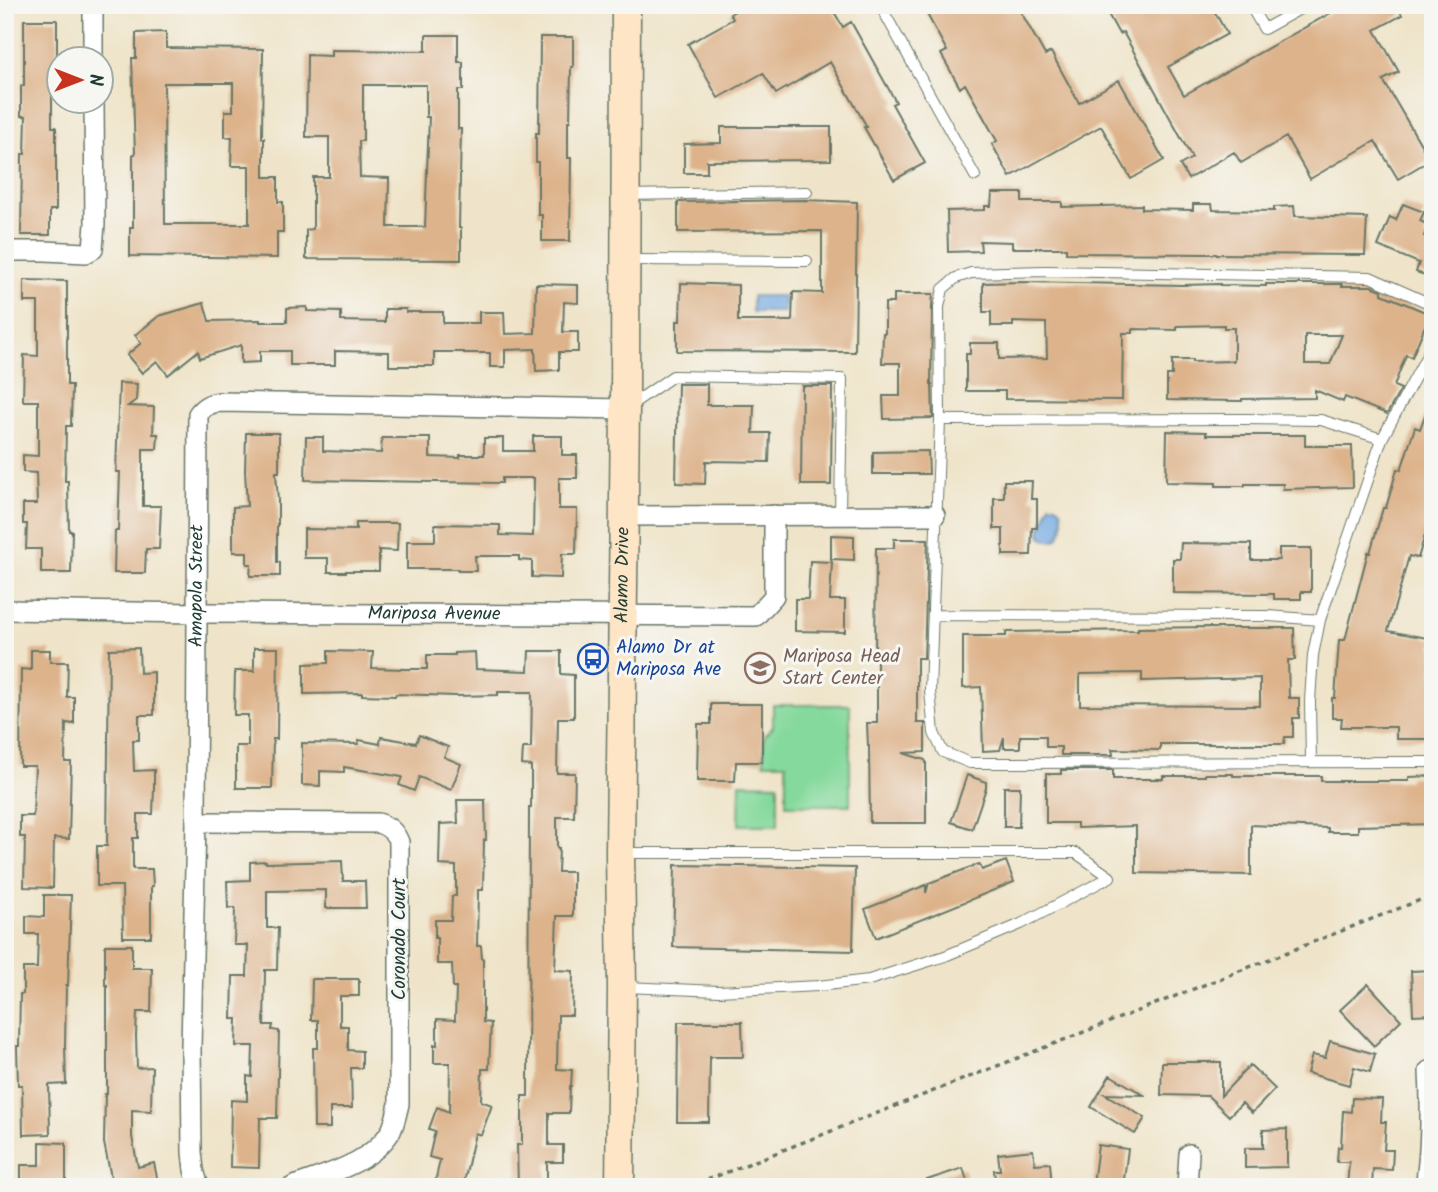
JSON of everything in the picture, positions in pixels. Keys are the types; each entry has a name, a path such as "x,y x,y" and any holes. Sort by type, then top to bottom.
{"main road":[{"name":"Alamo Drive","path":"620,1187 626,5"}],"street":[{"path":"93,5 93,46"},
{"path":"5,251 86,253 93,249 94,116"},
{"name":"Amapola Street","path":"200,1187 192,1152 191,1048 196,822 198,414 205,406 220,402 625,409"},
{"path":"624,516 935,515"},
{"name":"Mariposa Avenue","path":"5,610 755,616 774,596 774,516"},
{"name":"Coronado Court","path":"196,822 378,823 390,828 399,842 399,1104 392,1130 374,1151 355,1163 292,1187"},
{"path":"1425,1187 1429,1163 1429,1071"},
{"path":"1187,1187 1189,1154"}],"lane":[{"path":"880,5 975,176"},
{"path":"1250,5 1264,29 1307,5"},
{"path":"626,195 807,192"},
{"path":"626,260 807,261"},
{"path":"1433,305 1370,277 1045,271 971,273 956,278 943,289 939,307 940,420 930,691 934,733 943,752 970,763 1433,762"},
{"path":"1311,762 1310,689 1320,620 1382,439 1433,344"},
{"path":"625,409 673,376 842,379 840,515"},
{"path":"940,420 1321,420 1382,439"},
{"path":"933,615 1269,616 1320,620"},
{"path":"620,853 1076,853 1110,877 1021,924 945,956 869,980 818,986 719,991 622,986"}],"path":[{"path":"689,1187 1433,895"}],"green space":[{"path":"773,705 850,705 850,805 786,805 786,763 764,763 764,736 773,727"},
{"path":"740,783 778,784 778,825 739,825"}],"water":[{"path":"752,296 784,296 784,312 752,312"},
{"path":"1050,504 1060,508 1063,520 1061,534 1053,540 1043,538 1040,532"}],"building":[{"path":"746,5 830,5 843,27 851,22 896,102 892,104 925,163 894,180 830,62 776,94 763,73 718,98 688,44 733,19 730,14"},
{"path":"922,5 1017,5 1045,55 1051,52 1079,103 1119,80 1164,160 1131,179 1101,126 1010,177 992,144 997,141 965,84 960,88 941,54 947,51"},
{"path":"1103,5 1211,5 1227,34 1168,67 1184,95 1345,5 1397,5 1402,15 1375,30 1399,72 1383,80 1430,160 1398,179 1375,141 1310,179 1286,137 1241,163 1234,152 1188,179 1180,165 1192,158 1123,32 1119,34"},
{"path":"24,20 57,20 57,46 46,46 46,116 52,116 52,127 56,127 56,210 50,210 50,235 21,235 22,154 25,154 26,116 21,116 21,86 24,86"},
{"path":"166,32 166,48 263,49 264,177 278,177 278,202 283,202 283,232 277,232 277,258 130,256 135,154 132,58 136,58 136,33","holes":["164,83 233,83 233,111 225,111 225,137 232,137 231,166 249,166 249,224 165,224"]},
{"path":"426,35 458,35 458,62 463,62 463,90 458,90 458,129 461,129 461,260 306,259 306,230 313,229 313,177 329,177 329,137 306,137 307,55 331,56 331,50 426,51","holes":["363,85 426,85 426,117 429,117 425,227 388,227 389,178 360,177 359,141 363,141"]},
{"path":"540,37 573,37 568,121 568,158 571,158 570,241 542,241 542,215 538,215 536,133 539,133"},
{"path":"721,127 831,127 831,160 707,161 707,173 684,173 684,144 721,143"},
{"path":"992,193 1022,193 1022,202 1062,202 1062,207 1142,205 1142,209 1193,210 1193,204 1212,204 1213,210 1274,211 1274,207 1294,206 1295,216 1367,218 1365,255 1066,253 1066,248 1012,248 1012,242 980,241 981,251 948,252 947,211 985,210 985,206 991,206"},
{"path":"678,202 857,202 855,352 677,351 681,283 738,285 738,321 792,321 793,292 822,293 822,231 678,232"},
{"path":"1403,204 1424,212 1420,221 1429,225 1424,236 1428,238 1430,230 1433,230 1433,278 1416,272 1419,263 1378,246 1390,217 1396,220"},
{"path":"24,280 67,281 67,385 72,385 71,426 66,426 65,481 68,481 69,531 72,531 71,573 41,573 41,549 26,549 27,524 23,524 23,504 37,504 36,473 23,472 23,455 38,456 38,401 23,401 24,355 38,356 38,302 24,302"},
{"path":"983,283 1371,286 1382,290 1382,294 1430,314 1412,357 1406,355 1394,386 1401,389 1387,414 1345,397 1343,402 1315,390 1315,398 1167,400 1167,375 1172,375 1172,360 1234,361 1234,328 1224,328 1224,325 1177,326 1177,330 1133,329 1133,333 1123,333 1122,400 1005,399 1005,391 966,391 966,354 970,354 970,343 999,343 999,359 1047,358 1046,323 1013,322 1013,326 991,326 991,312 983,312","holes":["1305,335 1342,335 1330,364 1305,364"]},
{"path":"536,284 578,285 578,303 564,302 563,332 578,332 578,352 559,352 559,370 536,371 535,349 505,350 505,367 490,367 490,353 464,352 434,352 434,366 389,366 389,352 335,351 335,365 290,365 290,351 260,351 260,362 241,363 241,345 200,358 198,351 168,375 157,361 142,373 127,355 141,343 135,335 159,316 204,303 209,321 287,322 287,308 307,307 307,311 341,312 341,321 385,322 385,309 406,309 406,312 443,312 443,323 479,323 479,312 504,312 505,334 535,333"},
{"path":"894,294 933,294 933,418 884,419 883,396 900,396 900,363 882,363 885,303 894,303"},
{"path":"119,383 137,384 136,400 128,406 154,407 153,434 158,434 157,449 143,449 143,506 161,506 159,549 146,549 145,573 114,573 120,472 116,472"},
{"path":"678,384 707,384 707,405 754,405 753,433 770,433 769,462 706,461 705,484 676,483"},
{"path":"802,386 832,386 831,485 801,485"},
{"path":"1431,399 1433,516 1431,515 1418,558 1409,556 1388,631 1433,639 1433,739 1396,739 1396,727 1341,727 1342,718 1332,718 1332,698 1335,698 1339,640 1345,640 1368,552 1370,553 1383,508 1386,508 1397,469 1401,470 1415,427 1420,429"},
{"path":"1167,431 1206,432 1206,435 1305,435 1305,446 1352,446 1353,487 1283,489 1283,484 1216,486 1216,483 1166,482"},
{"path":"246,433 279,433 279,472 276,472 277,562 280,562 280,576 250,576 251,564 247,564 247,552 233,552 233,507 247,506"},
{"path":"533,436 562,436 562,455 577,455 577,478 559,478 559,509 577,509 576,554 562,554 561,578 532,577 532,561 519,560 519,556 475,556 476,571 407,569 407,541 435,541 435,524 500,525 500,535 533,536 534,478 502,478 502,483 305,480 306,437 323,437 323,451 381,453 382,438 430,438 430,457 460,458 460,455 484,455 484,438 503,438 503,451 533,451"},
{"path":"928,451 929,474 873,474 873,452"},
{"path":"1004,481 1032,481 1031,499 1037,499 1037,528 1032,528 1031,555 1003,555 1003,529 994,529 994,498 1004,498"},
{"path":"356,523 398,523 397,551 379,550 379,571 328,572 328,558 304,558 304,529 356,530"},
{"path":"831,535 854,536 854,560 831,559"},
{"path":"894,539 928,539 924,658 917,658 917,723 925,723 925,752 903,753 926,762 926,823 870,823 867,723 877,723 876,548 894,548"},
{"path":"1181,543 1251,544 1251,560 1279,560 1279,548 1311,548 1311,592 1301,592 1301,599 1274,599 1274,594 1173,593 1173,559 1180,559"},
{"path":"810,561 832,562 830,600 845,600 845,632 795,631 795,599 808,599"},
{"path":"1138,628 1294,628 1295,660 1288,660 1289,698 1299,698 1299,718 1293,718 1293,737 1285,737 1284,744 1160,744 1160,750 1112,749 1113,755 1061,755 1061,747 1046,747 1046,736 1020,736 1020,748 1004,748 1004,737 1000,750 983,751 981,687 963,688 963,636","holes":["1142,673 1142,681 1260,678 1260,706 1080,705 1080,674"]},
{"path":"139,648 140,673 154,672 154,715 139,715 139,740 133,740 134,771 154,770 154,787 153,814 138,814 138,838 133,838 133,869 152,869 151,937 123,937 122,886 97,886 97,846 107,846 109,649"},
{"path":"254,648 278,648 277,739 273,739 272,788 236,788 236,746 248,746 248,715 234,715 235,671 254,671"},
{"path":"31,650 50,650 50,662 68,662 67,697 74,697 74,724 66,723 65,762 71,762 69,839 54,838 53,888 24,887 25,837 20,837 20,816 33,816 35,766 20,766 21,669 31,670"},
{"path":"328,651 373,652 372,668 406,669 427,669 427,655 475,652 476,669 528,671 529,651 561,651 561,674 574,675 574,718 558,718 557,773 575,773 574,817 557,817 558,872 573,872 573,916 557,916 555,970 573,971 572,1015 558,1015 557,1069 572,1070 569,1113 549,1113 549,1145 563,1145 563,1162 547,1162 547,1187 518,1187 517,1145 522,1145 522,1096 528,1096 531,807 531,766 522,765 523,748 531,748 532,692 456,696 304,694 304,664 328,663"},
{"path":"711,704 762,704 762,762 736,762 735,781 697,781 698,724 711,724"},
{"path":"419,735 448,747 444,757 461,764 451,790 419,777 414,791 399,785 402,777 344,767 344,772 320,771 320,786 302,785 302,743 358,744 359,740 380,744 381,737 416,743"},
{"path":"1061,770 1113,770 1113,779 1233,774 1321,776 1321,781 1409,781 1409,777 1433,776 1433,824 1358,826 1358,832 1251,825 1251,875 1136,873 1136,826 1077,828 1077,823 1046,823 1046,774 1061,774"},
{"path":"967,775 986,782 972,829 951,822"},
{"path":"1004,787 1020,787 1019,827 1004,827"},
{"path":"457,800 485,800 486,840 483,890 478,890 477,946 481,946 483,959 483,1022 491,1023 489,1069 482,1069 481,1101 492,1105 481,1135 475,1133 463,1187 434,1187 440,1160 429,1157 435,1131 429,1129 437,1107 449,1112 450,1063 434,1063 434,1045 437,1045 437,1019 455,1020 456,988 453,988 452,964 437,964 435,920 451,920 452,896 456,896 456,866 439,865 440,824 458,823"},
{"path":"342,861 343,881 365,881 366,908 326,908 326,890 267,891 267,928 278,928 277,970 265,970 264,1025 273,1025 272,1030 279,1031 277,1118 260,1118 259,1168 230,1167 231,1100 247,1101 247,1076 252,1077 253,1046 236,1046 237,1019 232,1019 233,976 247,976 248,945 234,945 235,908 228,908 227,881 250,880 250,862"},
{"path":"1006,861 1014,882 876,938 865,909 926,885 926,893 929,883 979,864 982,870"},
{"path":"675,865 855,868 853,951 673,947"},
{"path":"44,895 71,895 66,986 66,1084 49,1085 50,1134 23,1135 22,1085 18,1085 17,1046 20,994 23,994 23,968 37,968 38,934 26,934 26,916 44,917"},
{"path":"105,945 132,945 132,968 152,968 151,1012 137,1012 136,1036 137,1068 152,1067 151,1111 132,1110 132,1137 138,1167 154,1163 158,1182 136,1187 113,1187 104,1143 107,1094"},
{"path":"1433,970 1433,1014 1413,1015 1411,971"},
{"path":"312,979 359,979 359,996 340,996 340,1026 348,1026 348,1050 362,1051 362,1068 351,1068 352,1108 330,1108 330,1128 314,1128 313,1048 318,1048 318,1020 311,1020"},
{"path":"1368,984 1401,1020 1374,1046 1340,1010"},
{"path":"678,1022 742,1022 743,1057 710,1057 709,1122 677,1122"},
{"path":"1330,1041 1375,1054 1370,1072 1354,1067 1349,1085 1307,1073 1312,1055 1325,1058"},
{"path":"1162,1062 1221,1062 1221,1096 1250,1065 1275,1089 1252,1113 1242,1103 1229,1116 1208,1096 1161,1095"},
{"path":"1110,1075 1144,1095 1105,1094 1145,1118 1135,1134 1091,1107"},
{"path":"1352,1098 1382,1099 1381,1122 1386,1122 1384,1150 1393,1150 1392,1170 1373,1169 1372,1187 1347,1187 1349,1162 1337,1162 1338,1147 1341,1147 1343,1111 1351,1112"},
{"path":"1287,1129 1287,1167 1245,1168 1245,1148 1263,1148 1263,1130"},
{"path":"40,1142 66,1143 66,1183 21,1183 21,1165 40,1165"},
{"path":"1098,1145 1128,1149 1123,1187 1093,1184"},
{"path":"1033,1150 1035,1164 1050,1163 1052,1187 996,1187 994,1170 1000,1170 998,1154"},
{"path":"963,1168 969,1187 915,1187 915,1184"}],"place":[{"name":"Alamo Dr at Mariposa Ave","path":"593,659"},
{"name":"Mariposa Head Start Center","path":"760,668"}]}
